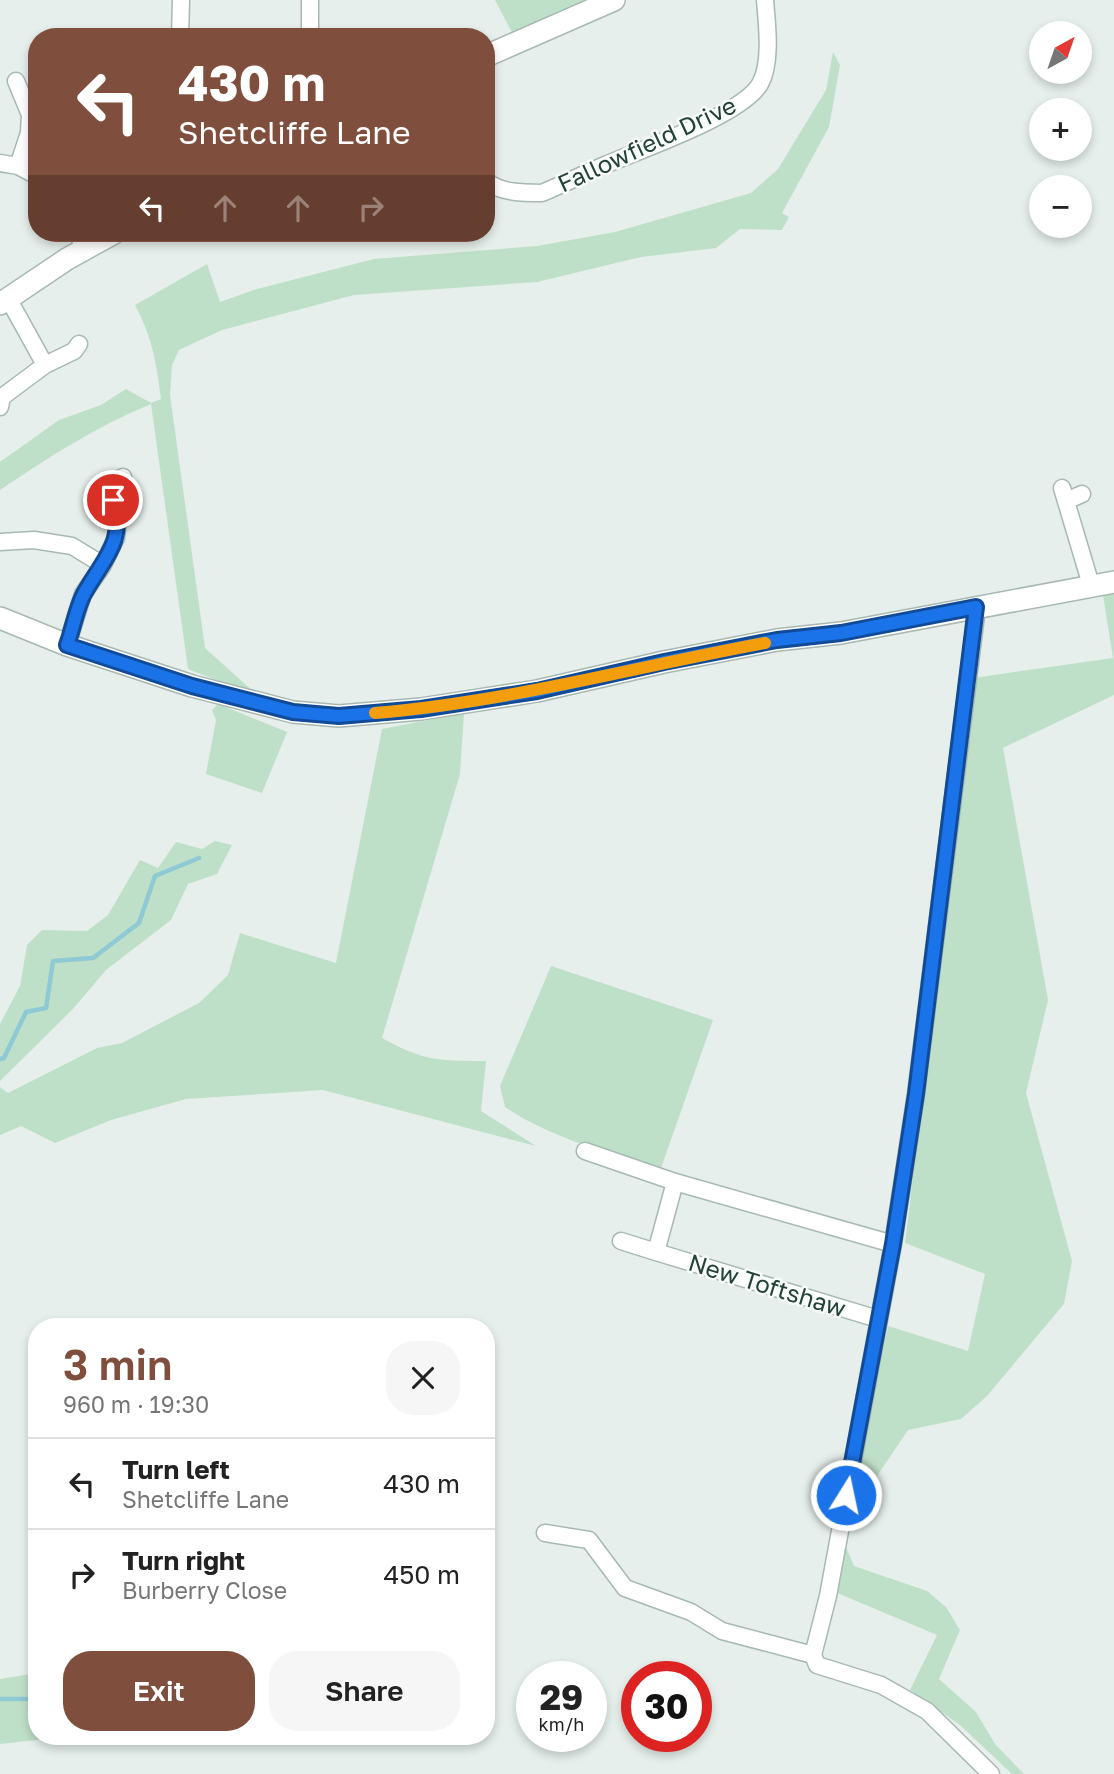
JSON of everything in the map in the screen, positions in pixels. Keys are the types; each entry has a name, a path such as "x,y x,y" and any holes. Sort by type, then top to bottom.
{"street":[{"path":"180,28 181,0"},
{"path":"310,0 310,28"},
{"path":"495,51 614,0"},
{"name":"Fallowfield Drive","path":"495,187 542,193 697,127 751,97 761,83 765,70 768,34 765,0"},
{"path":"16,81 28,110"},
{"path":"18,166 28,136"},
{"path":"0,163 18,166 28,171"},
{"path":"45,365 4,301 80,242"},
{"path":"1,400 45,365 79,350"},
{"path":"67,645 83,594 103,565 116,538 118,517 108,484 123,477"},
{"path":"1082,494 1064,494 1091,585"},
{"path":"0,542 34,541 72,546 103,565"},
{"path":"0,618 67,645 192,686 293,712 339,716 421,709 537,691 777,640 841,633 1114,582"},
{"path":"976,607 916,1094 893,1244 828,1596 813,1655 817,1665 881,1685 927,1711 991,1774"},
{"path":"585,1152 675,1182 893,1244"},
{"name":"New Toftshaw","path":"656,1252 675,1182"},
{"name":"New Toftshaw","path":"621,1241 878,1319"},
{"path":"545,1533 589,1540 625,1588 691,1612 722,1631 813,1655"}],"green space":[{"path":"495,0 614,0 517,42"},
{"path":"833,52 840,65 829,127 782,213 789,217 782,230 740,229 716,248 641,257 537,282 354,295 222,330 179,350 172,365 170,395 205,648 254,692 188,669 151,404 74,443 0,490 0,462 59,420 101,405 126,389 151,403 161,399 153,351 135,305 207,264 220,302 257,289 374,259 537,246 615,232 751,193 778,169 826,90"},
{"path":"1114,594 1114,695 1003,748 1048,1000 1026,1093 1072,1261 1064,1304 987,1396 961,1419 908,1430 850,1516 888,1326 968,1351 985,1274 905,1243 973,678 1113,658 1103,595"},
{"path":"218,704 287,732 262,793 206,774 216,720 212,710"},
{"path":"464,713 460,774 382,1038 432,1058 486,1061 481,1111 536,1146 323,1090 186,1099 111,1120 55,1143 21,1126 0,1135 0,1087 8,1093 97,1048 122,1043 199,1003 228,975 240,933 336,963 382,729"},
{"path":"215,841 232,845 217,874 188,884 171,920 106,970 73,1009 0,1081 0,1024 20,986 27,945 42,930 87,931 108,915 140,860 158,868 176,842 202,849"},
{"path":"551,966 713,1020 660,1171 560,1136 505,1107 500,1086"},
{"path":"844,1542 854,1566 927,1591 946,1607 960,1630 939,1679 976,1712 995,1744 1024,1774 1012,1774 960,1725 910,1690 937,1635 835,1592"},
{"path":"28,1674 28,1741 0,1744 0,1679"}],"waterway":[{"path":"0,1059 4,1058 26,1012 46,1008 53,961 93,958 139,923 155,876 199,858"},
{"path":"0,1699 28,1699"}],"slow traffic":[{"path":"375,713 421,709 537,691 664,662 765,643"}],"route":[{"path":"113,500 118,517 116,538 103,565 83,594 67,645 192,686 293,712 339,716 421,709 537,691 777,640 841,633 976,607 916,1094 893,1244 846,1495"}]}
